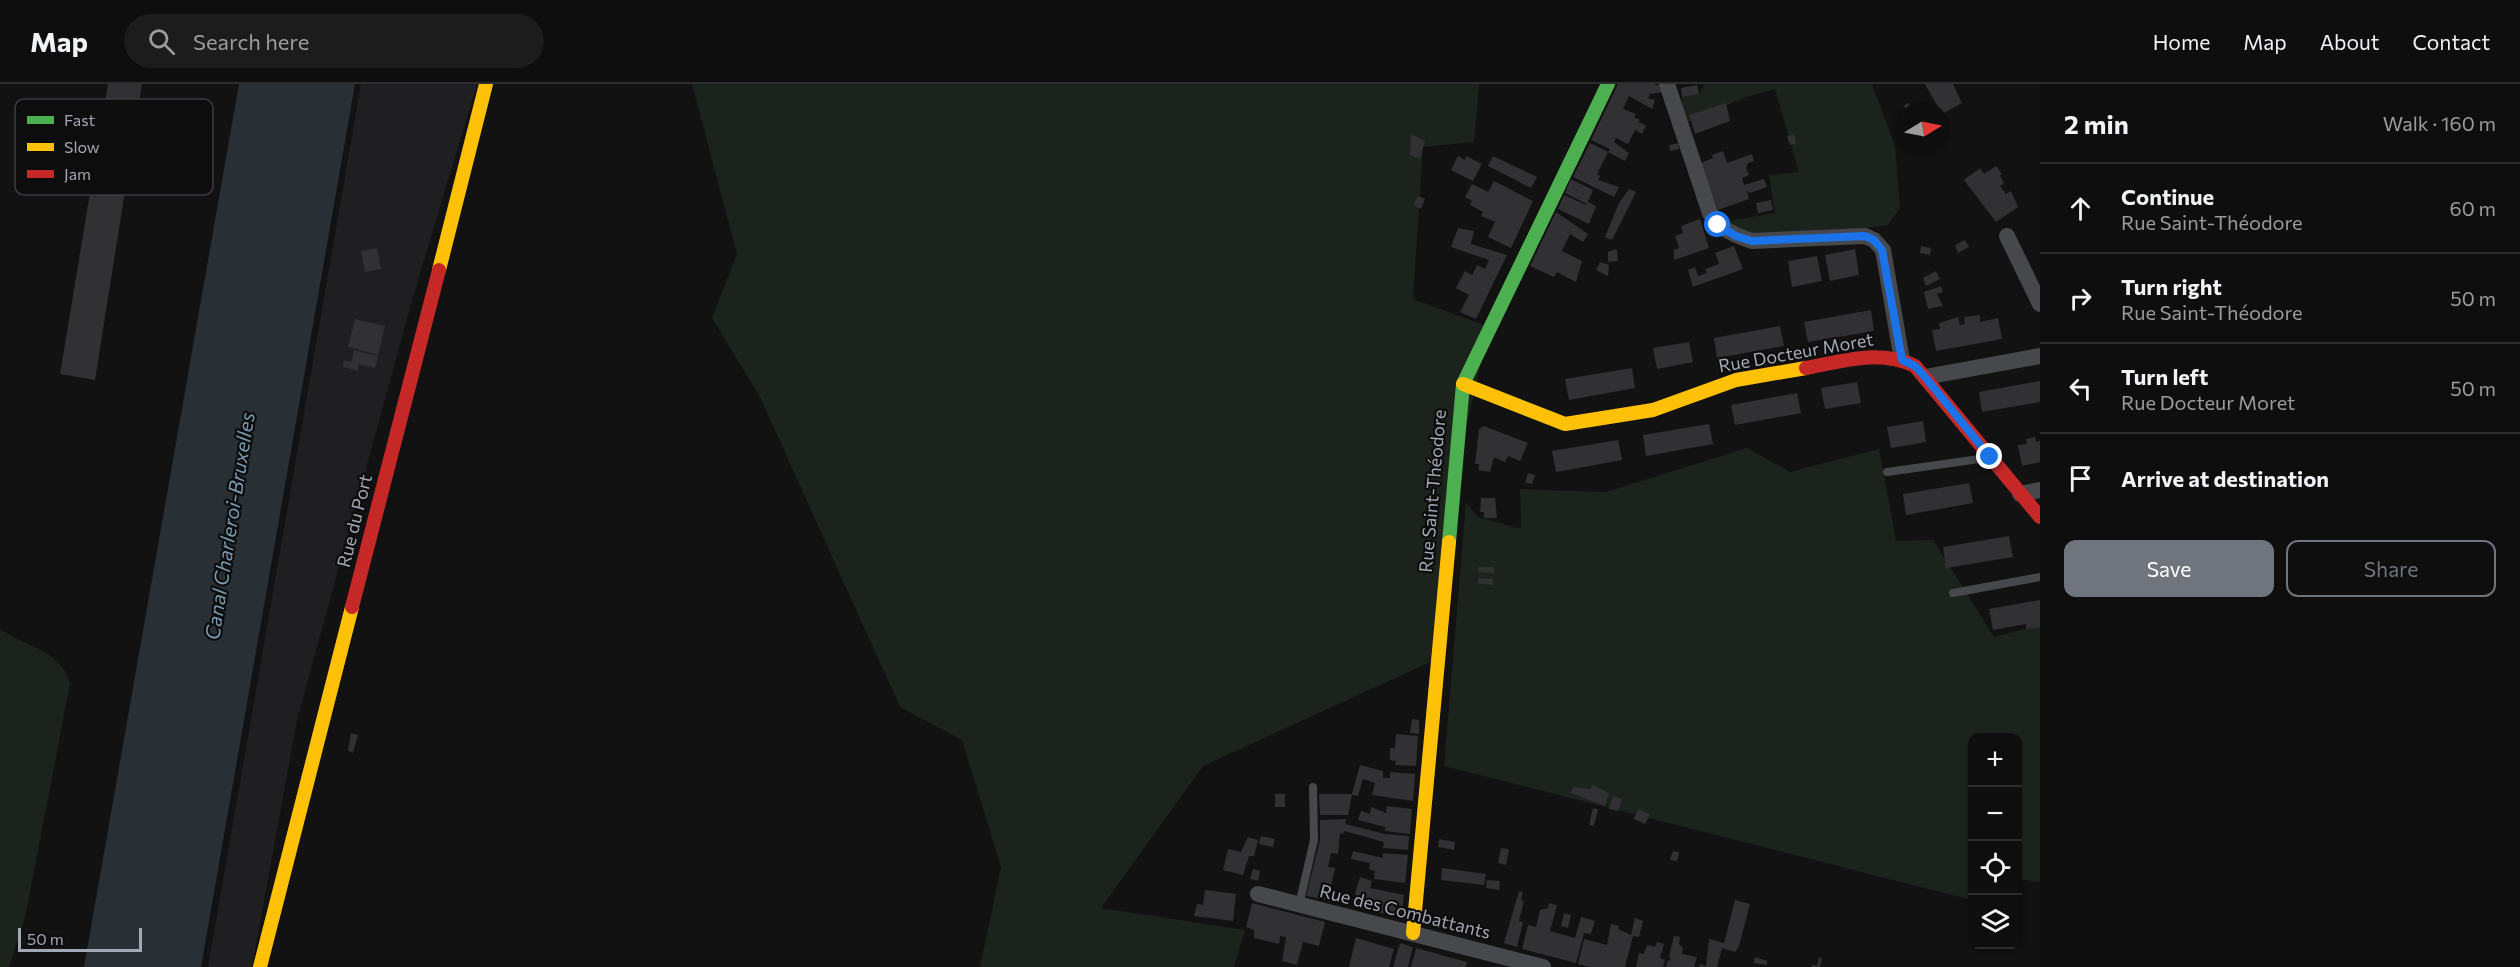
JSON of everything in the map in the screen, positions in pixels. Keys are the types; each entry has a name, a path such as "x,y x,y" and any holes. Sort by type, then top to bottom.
{"street":[{"name":"Rue du Port","path":"260,967 486,84"},
{"name":"Rue Saint-Théodore","path":"1413,933 1463,384 1608,84"},
{"path":"1667,84 1710,213 1718,225 1736,236 1752,241 1865,236 1878,245 1882,250 1902,360"},
{"path":"2007,236 2040,304"},
{"name":"Rue Docteur Moret","path":"1463,384 1565,424 1653,410 1736,380 1876,356 1902,360 1915,366 1925,377 2040,517"},
{"path":"1925,377 2040,356"},
{"path":"2020,494 2040,490"},
{"name":"Rue des Combattants","path":"1258,894 1543,967"}],"lane":[{"path":"1887,472 1990,457"},
{"path":"1953,593 2040,577"},
{"path":"1299,905 1314,840 1313,787"}],"shaded area":[{"path":"361,84 477,84 413,297 297,720 252,967 208,967"},
{"path":"692,84 1479,84 1474,142 1423,147 1413,299 1489,327 1453,485 1437,659 1203,766 1101,908 1245,930 1234,967 980,967 1001,867 962,740 900,707 760,397 712,318 737,254"},
{"path":"1704,84 1872,84 1895,146 1900,208 1888,225 1772,240 1735,235 1725,222 1775,213 1769,175 1799,172 1775,89 1743,98 1681,125 1682,94 1701,92"},
{"path":"1747,448 1790,472 1879,449 1896,541 1933,540 1994,637 2040,625 2040,882 2022,880 2022,733 1968,733 1968,899 1444,766 1466,502 1478,517 1521,529 1520,489 1606,492"},
{"path":"0,629 51,656 59,663 70,684 25,918 9,967 0,967"}],"water":[{"name":"Canal Charleroi-Bruxelles","path":"239,84 355,84 201,967 84,967"}],"building":[{"path":"108,84 142,84 140,99 106,99"},
{"path":"1618,84 1653,84 1662,86 1664,92 1650,94 1648,98 1655,100 1652,109 1629,96 1623,109 1636,114 1634,117 1640,120 1638,122 1646,126 1642,134 1635,130 1628,144 1616,138 1614,142 1629,153 1625,161 1608,152 1610,149 1591,140"},
{"path":"1925,84 1953,84 1962,103 1950,110 1950,102 1935,102"},
{"path":"1697,85 1699,94 1682,97 1681,88"},
{"path":"1726,103 1730,121 1695,134 1689,115"},
{"path":"1411,134 1425,141 1420,159 1410,155"},
{"path":"1794,134 1796,143 1790,145 1787,136"},
{"path":"1590,143 1608,152 1597,174 1600,176 1598,180 1619,187 1614,197 1573,177"},
{"path":"1678,143 1679,149 1670,151 1669,145"},
{"path":"1723,151 1727,163 1752,154 1754,161 1748,163 1746,168 1749,175 1742,178 1744,185 1764,179 1767,187 1750,193 1747,191 1749,199 1718,210 1701,163"},
{"path":"1458,156 1465,160 1466,156 1482,164 1473,181 1451,170"},
{"path":"1493,156 1537,177 1531,188 1488,166"},
{"path":"1996,166 2002,174 2000,176 2004,183 2000,186 2006,194 2011,191 2018,207 1996,222 1964,180 1980,168 1984,174"},
{"path":"1571,179 1593,190 1587,204 1565,193"},
{"path":"1494,181 1533,201 1511,248 1488,237 1495,222 1481,216 1483,212 1470,205 1472,201 1465,197 1472,184 1488,192"},
{"path":"1629,189 1636,192 1612,240 1605,237 1619,203"},
{"path":"90,195 124,195 95,380 60,374"},
{"path":"1564,195 1586,205 1588,202 1596,206 1589,224 1558,209"},
{"path":"1418,196 1425,199 1421,209 1413,205"},
{"path":"1771,200 1773,210 1758,213 1756,203"},
{"path":"1556,212 1588,234 1583,242 1570,234 1562,251 1582,261 1576,282 1557,272 1554,277 1530,266"},
{"path":"1700,219 1709,248 1674,260 1674,250 1679,248 1675,236 1683,233 1681,226"},
{"path":"1458,228 1474,231 1471,244 1507,255 1476,319 1460,312 1469,295 1456,288 1465,271 1472,275 1477,265 1485,269 1489,260 1451,247"},
{"path":"1965,240 1969,247 1958,253 1955,245"},
{"path":"1734,246 1743,269 1693,287 1688,270 1695,267 1698,276 1707,273 1705,269 1719,264 1715,253"},
{"path":"1921,246 1931,248 1930,255 1920,253"},
{"path":"377,248 381,269 365,272 361,251"},
{"path":"1617,249 1618,261 1608,262 1608,252"},
{"path":"1855,249 1859,275 1830,281 1825,255"},
{"path":"1817,256 1822,281 1792,287 1788,261"},
{"path":"1600,262 1609,265 1608,276 1596,270"},
{"path":"1936,271 1940,279 1926,286 1923,278"},
{"path":"1941,286 1943,292 1937,294 1943,306 1928,309 1924,292"},
{"path":"1871,310 1874,331 1808,342 1804,322"},
{"path":"1980,315 1980,322 1998,318 2002,339 1936,351 1932,330 1940,329 1939,323 1958,317 1960,325 1965,324 1964,317"},
{"path":"355,319 385,326 378,355 348,347"},
{"path":"1780,326 1784,346 1717,358 1714,338"},
{"path":"1689,342 1693,362 1657,369 1653,348"},
{"path":"354,350 378,356 375,368 359,364 358,371 343,367 344,360 351,362"},
{"path":"1632,368 1635,388 1569,400 1565,379"},
{"path":"2040,381 2040,402 1982,412 1979,392"},
{"path":"1857,382 1861,403 1825,409 1821,388"},
{"path":"1797,393 1801,413 1735,425 1731,405"},
{"path":"1923,421 1926,442 1891,448 1887,427"},
{"path":"1709,424 1713,444 1646,456 1643,435"},
{"path":"1484,426 1528,443 1520,461 1508,456 1505,462 1494,457 1490,472 1478,470 1479,464 1475,464 1479,429"},
{"path":"2035,437 2036,442 2040,441 2040,462 2022,466 2018,445 2027,444 2026,439"},
{"path":"1618,440 1622,460 1556,472 1552,451"},
{"path":"1528,473 1535,475 1532,484 1525,483"},
{"path":"1969,483 1973,503 1906,515 1903,494"},
{"path":"1481,498 1495,498 1497,518 1484,518 1484,512 1480,512"},
{"path":"2009,536 2013,557 1946,568 1943,547"},
{"path":"1478,567 1494,567 1494,573 1478,572"},
{"path":"1478,578 1493,579 1493,585 1478,584"},
{"path":"2040,600 2040,627 2026,629 2026,624 1993,630 1989,609"},
{"path":"1412,719 1419,720 1419,734 1410,733"},
{"path":"351,733 358,735 353,753 348,751"},
{"path":"1396,734 1418,736 1416,766 1395,765 1396,761 1390,760 1390,748 1395,748"},
{"path":"1360,765 1383,771 1383,778 1390,778 1390,772 1415,774 1413,801 1372,795 1375,783 1363,779 1358,796 1352,795 1348,815 1320,815 1319,794 1352,794"},
{"path":"1592,785 1609,793 1605,806 1571,793 1573,787 1591,789"},
{"path":"1275,794 1285,794 1285,807 1275,807"},
{"path":"1613,796 1622,799 1618,811 1609,809"},
{"path":"1387,806 1412,809 1410,834 1385,831 1385,827 1358,820 1361,811 1370,814 1371,807 1386,813"},
{"path":"1593,808 1598,809 1594,826 1589,825"},
{"path":"1638,809 1650,814 1645,824 1634,819"},
{"path":"1346,819 1345,824 1385,834 1409,836 1408,850 1383,848 1384,842 1344,831 1343,834 1340,833 1338,854 1331,853 1328,867 1335,868 1328,900 1306,896 1320,840 1320,820"},
{"path":"1261,836 1275,839 1273,847 1259,844"},
{"path":"1248,837 1258,840 1254,856 1249,856 1243,875 1223,870 1228,849 1241,852"},
{"path":"1439,839 1455,842 1454,850 1438,847"},
{"path":"1501,848 1509,849 1506,865 1498,863"},
{"path":"1353,851 1383,858 1383,853 1408,855 1405,883 1374,879 1375,871 1369,869 1370,863 1351,859"},
{"path":"1673,851 1679,852 1677,861 1670,860"},
{"path":"1442,868 1486,874 1484,885 1441,880"},
{"path":"1253,869 1260,871 1258,881 1250,879"},
{"path":"1360,877 1372,881 1370,888 1404,895 1402,912 1397,917 1357,907 1359,899 1355,894"},
{"path":"1487,880 1500,881 1499,890 1486,888"},
{"path":"1205,890 1236,894 1233,921 1194,916 1197,904 1203,905"},
{"path":"1519,891 1523,892 1521,900 1524,901 1519,921 1523,922 1517,947 1504,943"},
{"path":"1735,900 1750,904 1739,946 1735,952 1722,948 1717,967 1699,967 1700,964 1706,966 1709,939 1724,943"},
{"path":"1252,903 1325,922 1319,946 1303,942 1297,965 1282,961 1286,937 1280,936 1279,944 1254,938 1254,930 1246,927"},
{"path":"1549,903 1557,905 1550,931 1575,938 1581,917 1595,921 1591,934 1584,933 1576,963 1522,949 1528,925 1536,927 1540,910 1548,908"},
{"path":"1564,913 1571,915 1568,928 1561,926"},
{"path":"1635,918 1643,921 1639,937 1633,936 1625,967 1590,967 1578,964 1584,939 1607,945 1611,924 1619,926 1618,929 1631,935"},
{"path":"1674,936 1680,937 1679,944 1683,948 1682,954 1697,957 1694,967 1666,967 1668,960 1671,961 1669,956"},
{"path":"1356,938 1394,949 1389,967 1349,967"},
{"path":"1657,942 1664,944 1660,958 1665,960 1663,967 1636,967 1639,953 1644,954 1647,945 1655,947"},
{"path":"1400,943 1413,947 1408,967 1393,967"},
{"path":"1416,948 1467,962 1466,967 1411,967"},
{"path":"1755,957 1767,961 1767,965 1754,963"},
{"path":"1819,957 1822,958 1820,967 1811,967 1812,965 1817,966"}],"traffic: fast":[{"path":"1449,542 1463,384 1608,84"}],"traffic: slow":[{"path":"439,270 486,84"},
{"path":"1463,384 1565,424 1653,410 1736,380 1806,368"},
{"path":"1413,933 1449,542"},
{"path":"260,967 352,607"}],"traffic: jam":[{"path":"352,607 439,270"},
{"path":"1806,368 1874,357 1888,358 1915,366 2040,517"}],"route":[{"path":"1718,225 1736,236 1752,241 1856,236 1865,236 1874,240 1882,250 1902,360 1915,366 1925,377 1990,457"}]}
